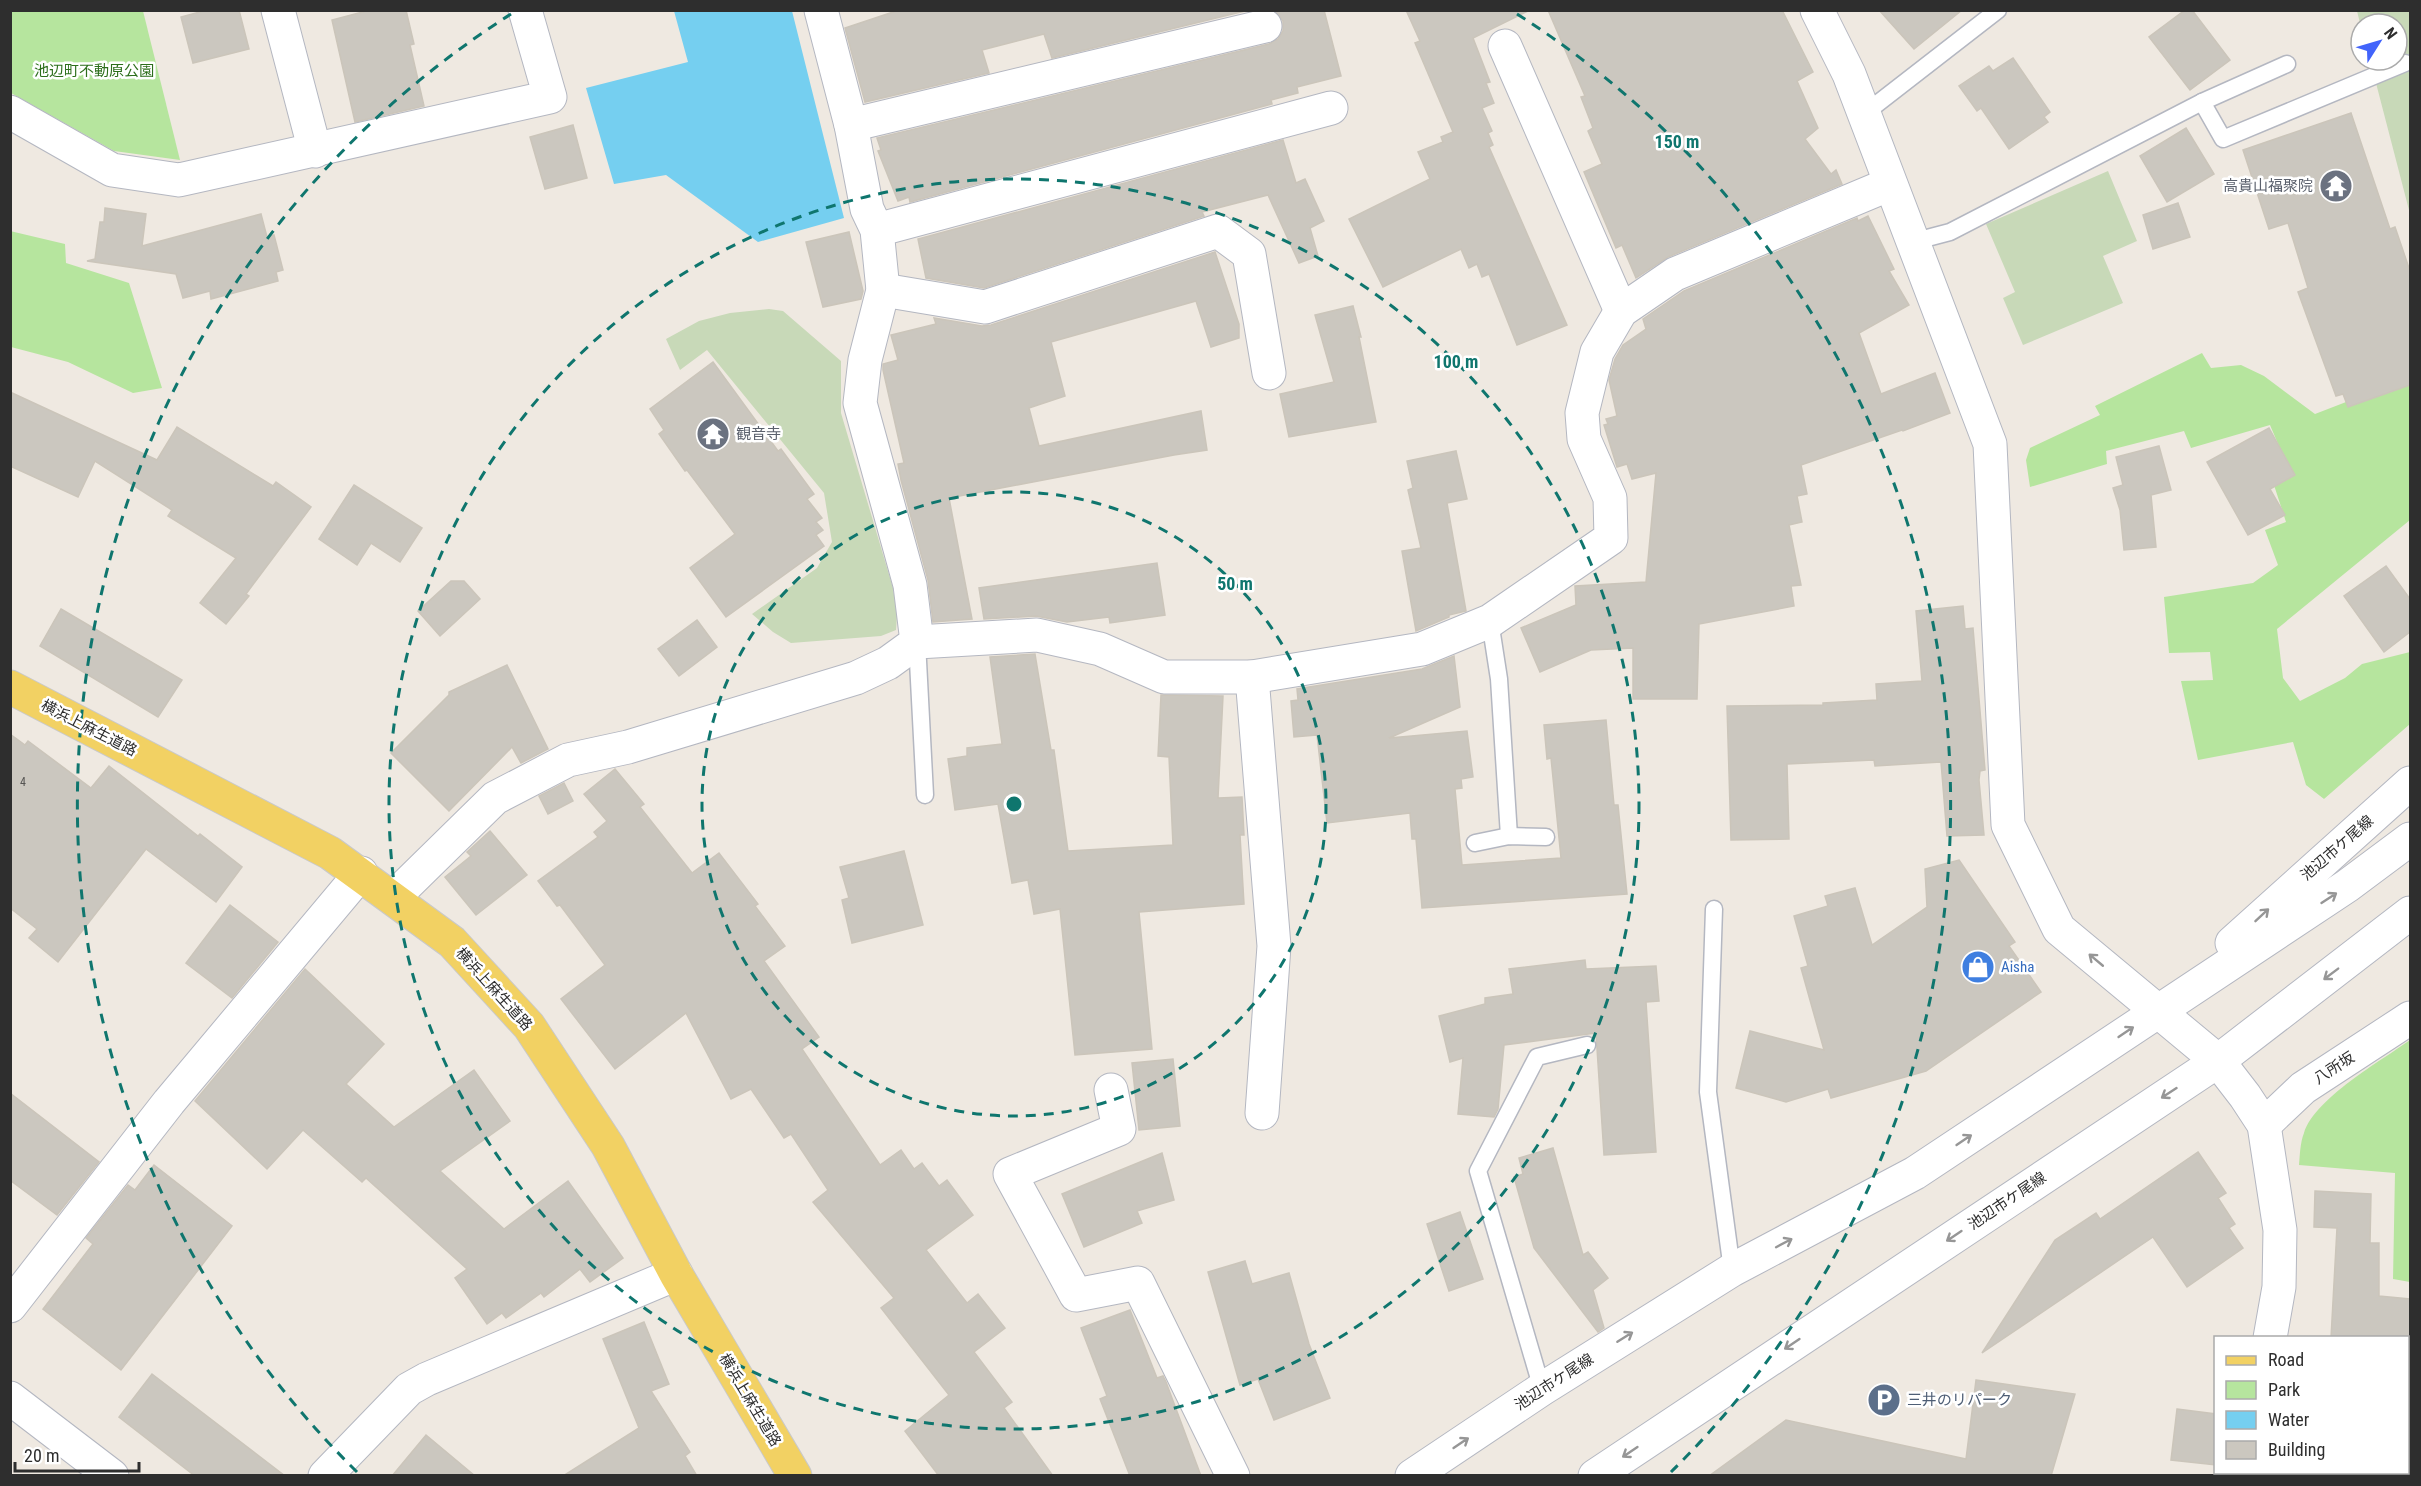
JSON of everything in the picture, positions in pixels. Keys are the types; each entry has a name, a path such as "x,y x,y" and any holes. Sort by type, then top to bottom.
{"main road":[{"name":"横浜上麻生道路","path":"12,691 330,853 361,873 452,942 530,1026 608,1146 676,1274 795,1476"}],"street":[{"path":"278,10 315,151"},
{"path":"10,112 112,170 179,180 550,97 525,10"},
{"path":"821,10 851,125 867,209 877,230 883,290 866,360 860,403 910,585 917,642"},
{"path":"1817,10 1849,74 1990,444 2008,825 2059,929 2218,1061 2246,1096 2264,1125 2280,1230 2279,1287 2270,1336"},
{"path":"851,125 1265,26"},
{"path":"1505,46 1621,311"},
{"path":"877,230 1331,108"},
{"path":"393,898 495,798 568,760 628,747 856,678 888,663 917,642 1037,635 1100,648 1164,677 1252,677 1422,649 1490,621 1611,538 1610,498 1584,439 1582,413 1597,352 1621,311 1675,274 1890,184"},
{"path":"883,290 985,307 1218,231 1249,254 1269,372"},
{"path":"1252,677 1274,946 1262,1113"},
{"name":"池辺市ケ尾線","path":"2157,1011 2410,783"},
{"name":"池辺市ケ尾線","path":"1412,1476 1542,1389 1732,1270 1915,1173 2347,886 2410,839"},
{"path":"10,1306 169,1102 361,873"},
{"name":"池辺市ケ尾線","path":"1595,1476 2218,1061 2410,913"},
{"name":"八所坂","path":"2264,1125 2303,1088 2410,1018"},
{"path":"1111,1090 1119,1129 1010,1173 1076,1295 1138,1283 1233,1476"},
{"path":"324,1476 401,1397 418,1384 676,1274"},
{"path":"10,1398 112,1476"}],"lane":[{"path":"1864,114 1998,10"},
{"path":"1912,242 1950,232 2202,102 2287,64"},
{"path":"2202,102 2223,139 2383,72"},
{"path":"1490,621 1499,679 1509,836"},
{"path":"917,642 925,795"},
{"path":"1475,843 1509,836 1546,837"},
{"path":"1714,909 1708,1092 1732,1270"},
{"path":"1542,1389 1479,1171 1537,1057 1587,1045"}],"green space":[{"name":"池辺町不動原公園","path":"11,10 143,11 180,160 114,151 11,93"},
{"path":"2410,11 2410,214 2373,72 2409,72 2409,12 2357,12"},
{"path":"2108,171 2137,241 2103,256 2123,303 2023,345 2003,298 2015,292 1986,224"},
{"path":"10,231 65,244 66,263 129,283 162,388 133,393 68,362 11,347"},
{"path":"769,309 783,311 841,361 841,413 893,588 897,615 896,630 881,636 791,643 773,632 752,614 817,568 832,542 824,493 707,350 680,370 666,339 699,321 730,313"},
{"path":"2202,353 2211,368 2241,365 2264,376 2315,414 2403,380 2397,361 2410,356 2410,520 2277,629 2283,678 2300,701 2345,678 2362,664 2410,652 2410,724 2324,799 2306,785 2293,742 2198,760 2181,681 2213,680 2210,652 2169,653 2164,597 2253,583 2278,565 2265,530 2286,522 2273,482 2292,477 2270,425 2191,448 2184,431 2106,451 2107,464 2030,487 2026,460 2030,448 2100,415 2095,406"},
{"path":"2410,1040 2410,1282 2393,1279 2395,1173 2299,1165 2304,1133 2321,1107 2350,1081"}],"water":[{"path":"674,11 792,11 844,218 758,242 666,175 614,184 586,88 688,62"}],"building":[{"path":"207,10 239,10 249,49 193,63 181,17"},
{"path":"370,10 406,10 414,44 410,45 424,106 355,122 332,20"},
{"path":"899,10 1249,10 1052,58 1044,34 982,50 989,73 865,102 845,28"},
{"path":"1275,10 1324,10 1341,76 1297,87 1298,93 1271,100 1272,104 910,202 909,197 898,201 878,151 881,150 877,138 1269,44 1278,39 1283,31 1283,21"},
{"path":"1406,10 1530,10 1473,38 1490,82 1486,83 1494,103 1482,108 1492,131 1488,133 1493,145 1489,147 1567,325 1517,345 1489,274 1482,277 1477,264 1469,268 1461,249 1383,287 1349,219 1430,179 1418,152 1443,142 1441,137 1453,132 1415,43 1420,41"},
{"path":"1548,10 1782,10 1813,72 1797,81 1818,128 1805,139 1831,174 1836,170 1842,184 1668,257 1636,278 1622,245 1616,248 1584,172 1602,164 1588,131 1593,128 1581,97 1585,96"},
{"path":"1879,10 1962,10 1914,49"},
{"path":"2185,10 2192,10 2230,60 2190,90 2149,37"},
{"path":"2013,58 2050,112 2044,117 2048,122 2009,149 1981,108 1977,111 1959,86 1989,66 1993,71"},
{"path":"2351,113 2390,229 2395,227 2410,271 2410,385 2348,407 2343,394 2336,396 2298,292 2308,288 2288,223 2269,229 2243,150"},
{"path":"573,125 587,178 545,189 530,137"},
{"path":"2186,128 2214,174 2167,202 2140,156"},
{"path":"1283,140 1296,183 1305,179 1324,221 1310,228 1318,256 1299,263 1268,195 1202,212 1204,216 984,288 926,278 918,239"},
{"path":"2178,203 2190,237 2153,249 2143,215"},
{"path":"105,208 146,214 142,246 261,214 267,237 274,235 283,270 276,272 278,281 211,299 210,291 183,298 176,274 87,261 95,259 100,222 104,222"},
{"path":"1868,216 1894,269 1889,271 1909,305 1859,333 1881,394 1935,373 1950,413 1801,465 1807,494 1797,496 1802,522 1789,525 1801,585 1791,586 1794,606 1699,624 1697,699 1633,699 1633,648 1591,650 1540,672 1521,628 1576,605 1575,586 1646,582 1656,473 1632,479 1627,464 1617,467 1604,425 1608,424 1606,419 1617,416 1609,380 1615,359 1623,345 1646,329 1643,319 1684,291 1857,218 1858,221"},
{"path":"849,232 863,291 861,299 823,307 806,242"},
{"path":"1215,252 1239,324 1239,338 1211,347 1196,301 1051,342 1065,396 1029,408 1039,446 1201,411 1207,450 949,498 972,619 933,622 928,580 901,480 898,464 904,463 883,370 883,364 898,360 891,335 936,324 934,318 982,326 991,325"},
{"path":"1353,306 1361,337 1359,337 1376,422 1289,437 1280,394 1334,382 1315,315"},
{"path":"713,362 778,451 781,449 814,494 807,499 822,518 816,522 823,530 816,535 824,546 726,617 690,568 735,534 659,434 664,430 650,409"},
{"path":"10,392 157,460 177,427 273,486 276,482 311,507 246,594 249,596 226,624 200,603 236,558 168,516 172,510 95,461 78,497 10,466"},
{"path":"2269,428 2295,475 2270,489 2285,515 2248,535 2207,462"},
{"path":"2159,446 2171,490 2151,495 2156,547 2124,550 2120,510 2113,488 2123,485 2116,457"},
{"path":"1456,451 1467,499 1447,503 1466,611 1449,615 1416,631 1402,551 1421,548 1408,490 1413,488 1407,461"},
{"path":"354,485 422,528 400,562 371,543 357,565 319,539"},
{"path":"1157,563 1165,615 1110,623 1109,617 1067,622 1036,616 984,619 979,588"},
{"path":"2386,566 2410,599 2410,632 2384,652 2344,596"},
{"path":"451,581 464,581 480,599 440,636 418,611"},
{"path":"1963,606 1965,629 1973,628 1985,770 1980,771 1979,780 1984,835 1947,836 1941,762 1875,766 1874,760 1787,764 1789,839 1731,840 1727,706 1823,705 1823,703 1877,700 1876,684 1922,681 1916,611"},
{"path":"61,609 182,680 158,717 40,646"},
{"path":"697,620 717,647 679,676 658,649"},
{"path":"1035,654 1051,750 1054,750 1068,851 1173,845 1169,757 1158,756 1161,695 1223,696 1218,798 1242,797 1244,835 1240,835 1244,904 1139,912 1152,1049 1075,1055 1060,909 1034,914 1028,880 1012,883 998,804 955,810 948,759 967,756 967,748 1002,744 990,657"},
{"path":"1454,656 1460,707 1389,738 1467,731 1473,777 1461,779 1462,788 1455,789 1462,865 1561,858 1551,758 1547,759 1544,725 1606,720 1614,805 1618,805 1627,894 1422,908 1416,839 1412,839 1410,813 1327,823 1317,735 1294,737 1291,701 1298,700 1297,689 1422,669"},
{"path":"507,665 548,749 521,763 512,747 449,811 391,753 449,695 449,692"},
{"path":"10,734 25,745 28,741 91,788 109,766 198,836 200,834 242,867 216,902 146,849 58,962 29,938 37,929 10,908"},
{"path":"615,769 644,804 640,807 692,873 719,853 758,904 755,906 785,946 764,961 819,1037 802,1049 880,1165 901,1150 914,1169 922,1163 939,1186 947,1180 973,1215 926,1250 967,1303 978,1294 1005,1328 974,1352 1012,1402 1004,1408 1053,1476 939,1476 905,1431 949,1395 881,1308 894,1298 813,1202 828,1190 791,1134 784,1138 751,1089 731,1099 686,1013 615,1069 561,999 605,965 560,905 557,906 538,881 598,837 594,832 607,821 584,794"},
{"path":"564,783 573,801 548,814 539,796"},
{"path":"490,831 527,875 476,915 445,877 471,856 467,852"},
{"path":"904,851 923,925 852,943 842,900 849,898 840,867"},
{"path":"1959,860 2015,942 2009,946 2041,992 1926,1071 1831,1098 1828,1089 1786,1102 1736,1088 1750,1031 1824,1050 1801,968 1808,966 1794,916 1828,906 1825,896 1855,888 1872,945 1927,907 1925,869"},
{"path":"230,905 278,942 232,998 186,963"},
{"path":"1585,960 1586,969 1656,966 1659,1001 1646,1002 1656,1152 1604,1155 1596,1033 1504,1045 1498,1109 1494,1117 1458,1114 1463,1058 1450,1062 1439,1016 1485,1004 1485,998 1513,994 1509,969"},
{"path":"305,969 384,1044 346,1084 394,1127 474,1070 510,1121 440,1171 504,1229 568,1181 623,1258 590,1282 580,1269 544,1297 541,1293 506,1318 502,1313 487,1324 455,1278 467,1269 366,1178 362,1182 303,1130 267,1169 195,1101"},
{"path":"1173,1059 1180,1126 1139,1130 1132,1063"},
{"path":"10,1093 99,1162 57,1215 10,1180"},
{"path":"1553,1148 1583,1255 1588,1252 1608,1278 1593,1290 1604,1328 1598,1332 1534,1248 1514,1177 1523,1174 1519,1158"},
{"path":"2198,1152 2226,1193 2218,1198 2235,1224 2229,1228 2243,1248 2187,1287 2153,1237 1982,1353 2055,1240 2096,1213 2100,1219"},
{"path":"1162,1153 1174,1200 1137,1211 1142,1223 1084,1247 1062,1194"},
{"path":"154,1165 232,1226 121,1370 43,1309 93,1244 86,1238 128,1185 135,1190"},
{"path":"2315,1191 2371,1194 2370,1243 2379,1243 2379,1296 2410,1299 2410,1338 2409,1336 2331,1336 2337,1228 2314,1227"},
{"path":"1460,1212 1483,1279 1449,1291 1427,1224"},
{"path":"1245,1261 1252,1284 1289,1273 1309,1344 1330,1398 1274,1420 1258,1379 1240,1385 1208,1272"},
{"path":"1130,1310 1157,1378 1163,1376 1166,1382 1201,1476 1130,1476 1100,1399 1107,1396 1081,1328"},
{"path":"644,1322 669,1384 651,1391 690,1452 685,1456 697,1476 563,1476 639,1428 603,1339"},
{"path":"152,1374 285,1476 195,1476 119,1417"},
{"path":"1976,1380 2075,1394 2051,1476 1709,1476 1786,1420 1966,1459"},
{"path":"2177,1409 2214,1414 2214,1465 2171,1460"},
{"path":"426,1435 475,1476 392,1476"}],"place":[{"name":"高貴山福聚院","path":"2336,186"},
{"name":"観音寺","path":"713,434"},
{"name":"Aisha","path":"1978,967"},
{"name":"三井のリパーク","path":"1884,1400"}]}
